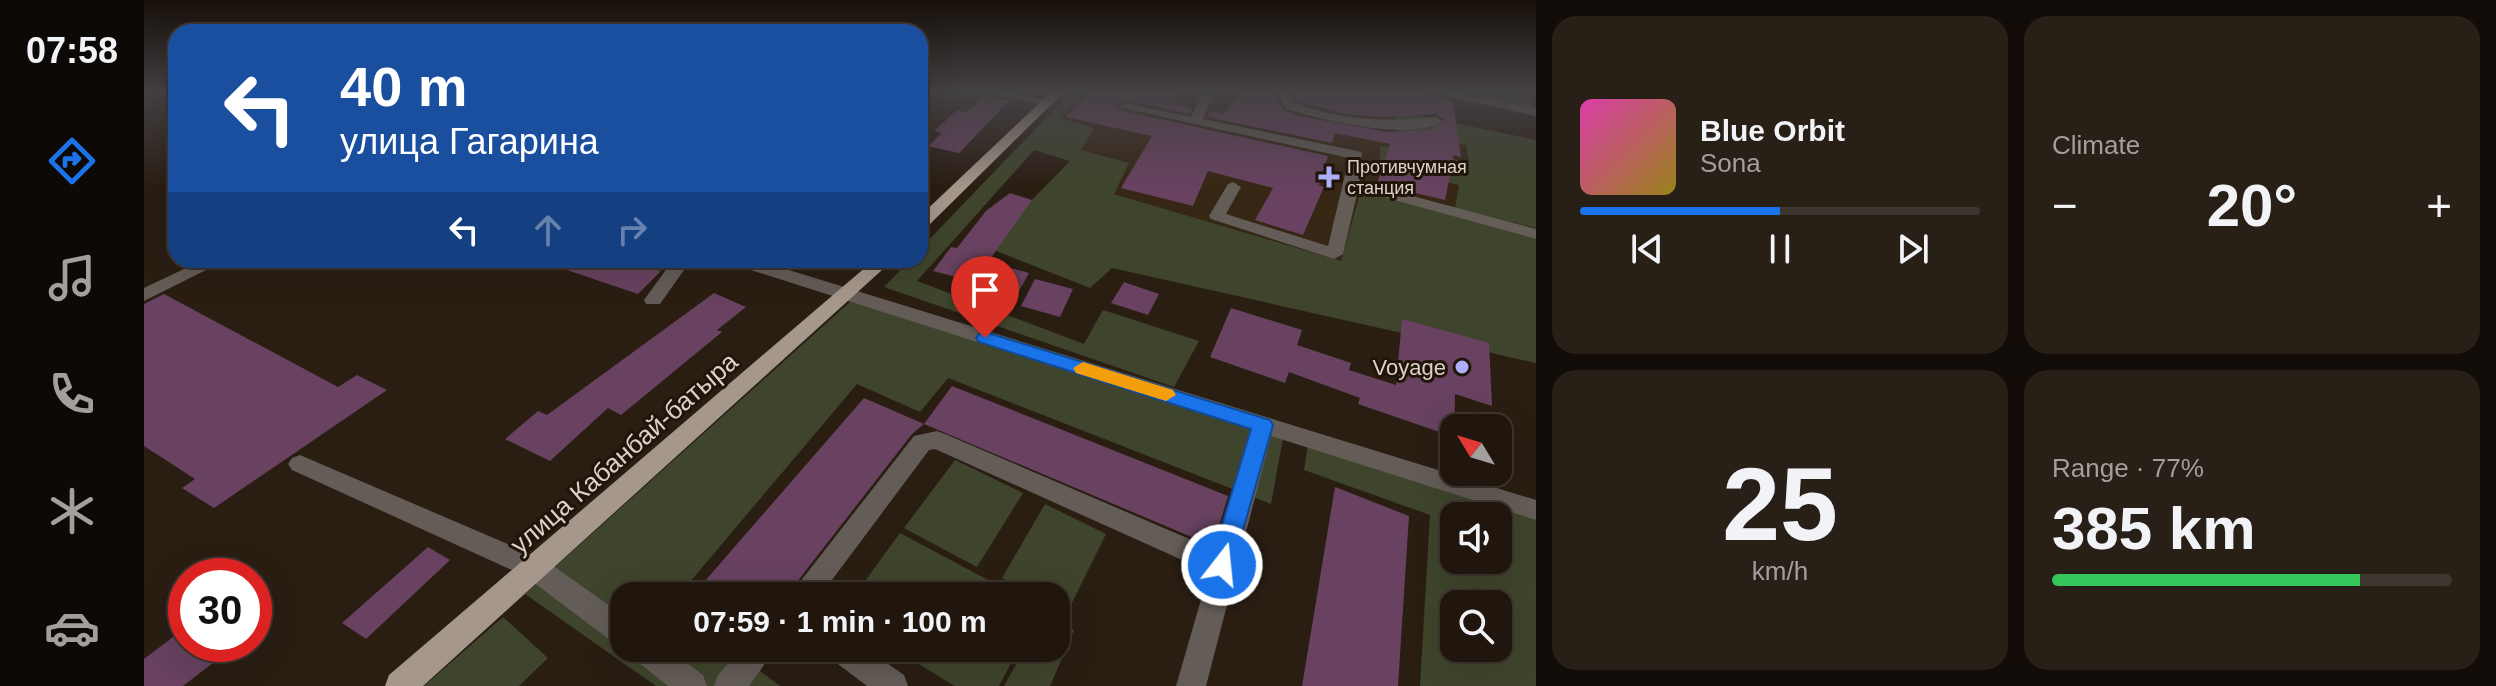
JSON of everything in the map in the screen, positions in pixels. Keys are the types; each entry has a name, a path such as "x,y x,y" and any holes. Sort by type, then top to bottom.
{"main road":[{"path":"928,217 1025,124"},
{"name":"улица Кабанбай-батыра","path":"400,686 876,268"}],"street":[{"path":"1205,124 1357,155 1334,254 1217,216 1233,187"},
{"path":"1386,124 1417,124"},
{"path":"1352,184 1536,234"},
{"path":"144,295 201,268"},
{"path":"653,300 676,268"},
{"path":"763,268 1536,510"},
{"path":"1191,686 1263,425"},
{"path":"814,582 922,442 937,440 1222,565"},
{"path":"300,464 535,568 610,623"},
{"path":"661,662 692,686"},
{"path":"729,686 749,662"},
{"path":"860,662 893,686"}],"shaded area":[{"name":"Противчумная станция","path":"1064,124 1460,124 1536,140 1536,239 1361,190 1341,262 1114,194"}],"green space":[{"path":"1040,124 1080,124 1094,128 1081,150 1129,163 1114,194 1341,261 1361,190 1536,239 1536,363 1112,268 1090,288 986,247 1070,161 1034,150 917,281 1084,344 1103,310 1199,341 1174,387 884,287 902,268 928,268 928,241"},
{"path":"1395,124 1460,124 1536,140 1536,228 1455,208 1459,185 1380,166 1380,146 1469,162 1466,145 1395,130"},
{"path":"851,301 1283,438 1271,504 948,378 920,412 857,384 690,582 610,582 610,654 525,594"},
{"path":"1309,439 1440,480 1440,486 1459,486 1510,502 1440,502 1440,574 1512,574 1512,502 1536,510 1536,686 1420,686 1430,515 1304,470"},
{"path":"955,460 1023,493 977,567 904,528"},
{"path":"1045,504 1106,534 1070,607 1070,582 1010,582 1002,578"},
{"path":"900,533 992,582 864,582"},
{"path":"503,617 548,658 519,686 424,686"},
{"path":"622,662 748,662 780,686 656,686"},
{"path":"915,662 1012,662 999,686 955,686"},
{"path":"1017,662 1060,662 1050,686 1004,686"}],"building":[{"path":"942,124 987,124 959,153 928,146 942,133 934,131"},
{"path":"1098,124 1183,124 1328,156 1319,185 1324,187 1303,235 1255,220 1273,188 1208,171 1193,206 1121,188 1152,136"},
{"path":"1241,124 1344,124 1388,132 1429,130 1439,124 1456,124 1461,157 1454,155 1445,200 1377,184 1390,144 1335,133 1332,143"},
{"path":"1010,193 1032,200 988,262 1029,273 1018,293 933,271 951,247 957,248 986,211"},
{"path":"561,268 652,268 661,271 638,294"},
{"path":"1035,279 1073,289 1060,317 1021,306"},
{"path":"1124,282 1159,294 1148,315 1111,303"},
{"path":"714,293 746,307 717,330 722,332 621,415 608,408 550,461 505,439 538,411 547,415"},
{"path":"164,294 338,387 357,375 387,390 214,508 182,488 195,479 144,446 144,304"},
{"path":"1231,308 1302,330 1297,345 1351,363 1349,370 1396,385 1402,319 1489,343 1492,406 1455,394 1455,414 1440,414 1440,432 1358,404 1360,398 1289,372 1285,383 1210,357"},
{"path":"952,386 1228,496 1213,546 924,424"},
{"path":"864,398 924,424 912,434 797,582 704,582"},
{"path":"1335,487 1409,516 1398,686 1302,686"},
{"path":"428,547 450,560 366,639 342,623"},
{"path":"168,641 168,662 214,662 183,686 144,686 144,659"}],"slow traffic":[{"path":"1083,368 1166,395"}],"place":[{"name":"Противчумная станция","path":"1329,177"},
{"name":"Voyage","path":"1462,367"}],"route":[{"path":"985,338 1263,425 1222,565"}]}
